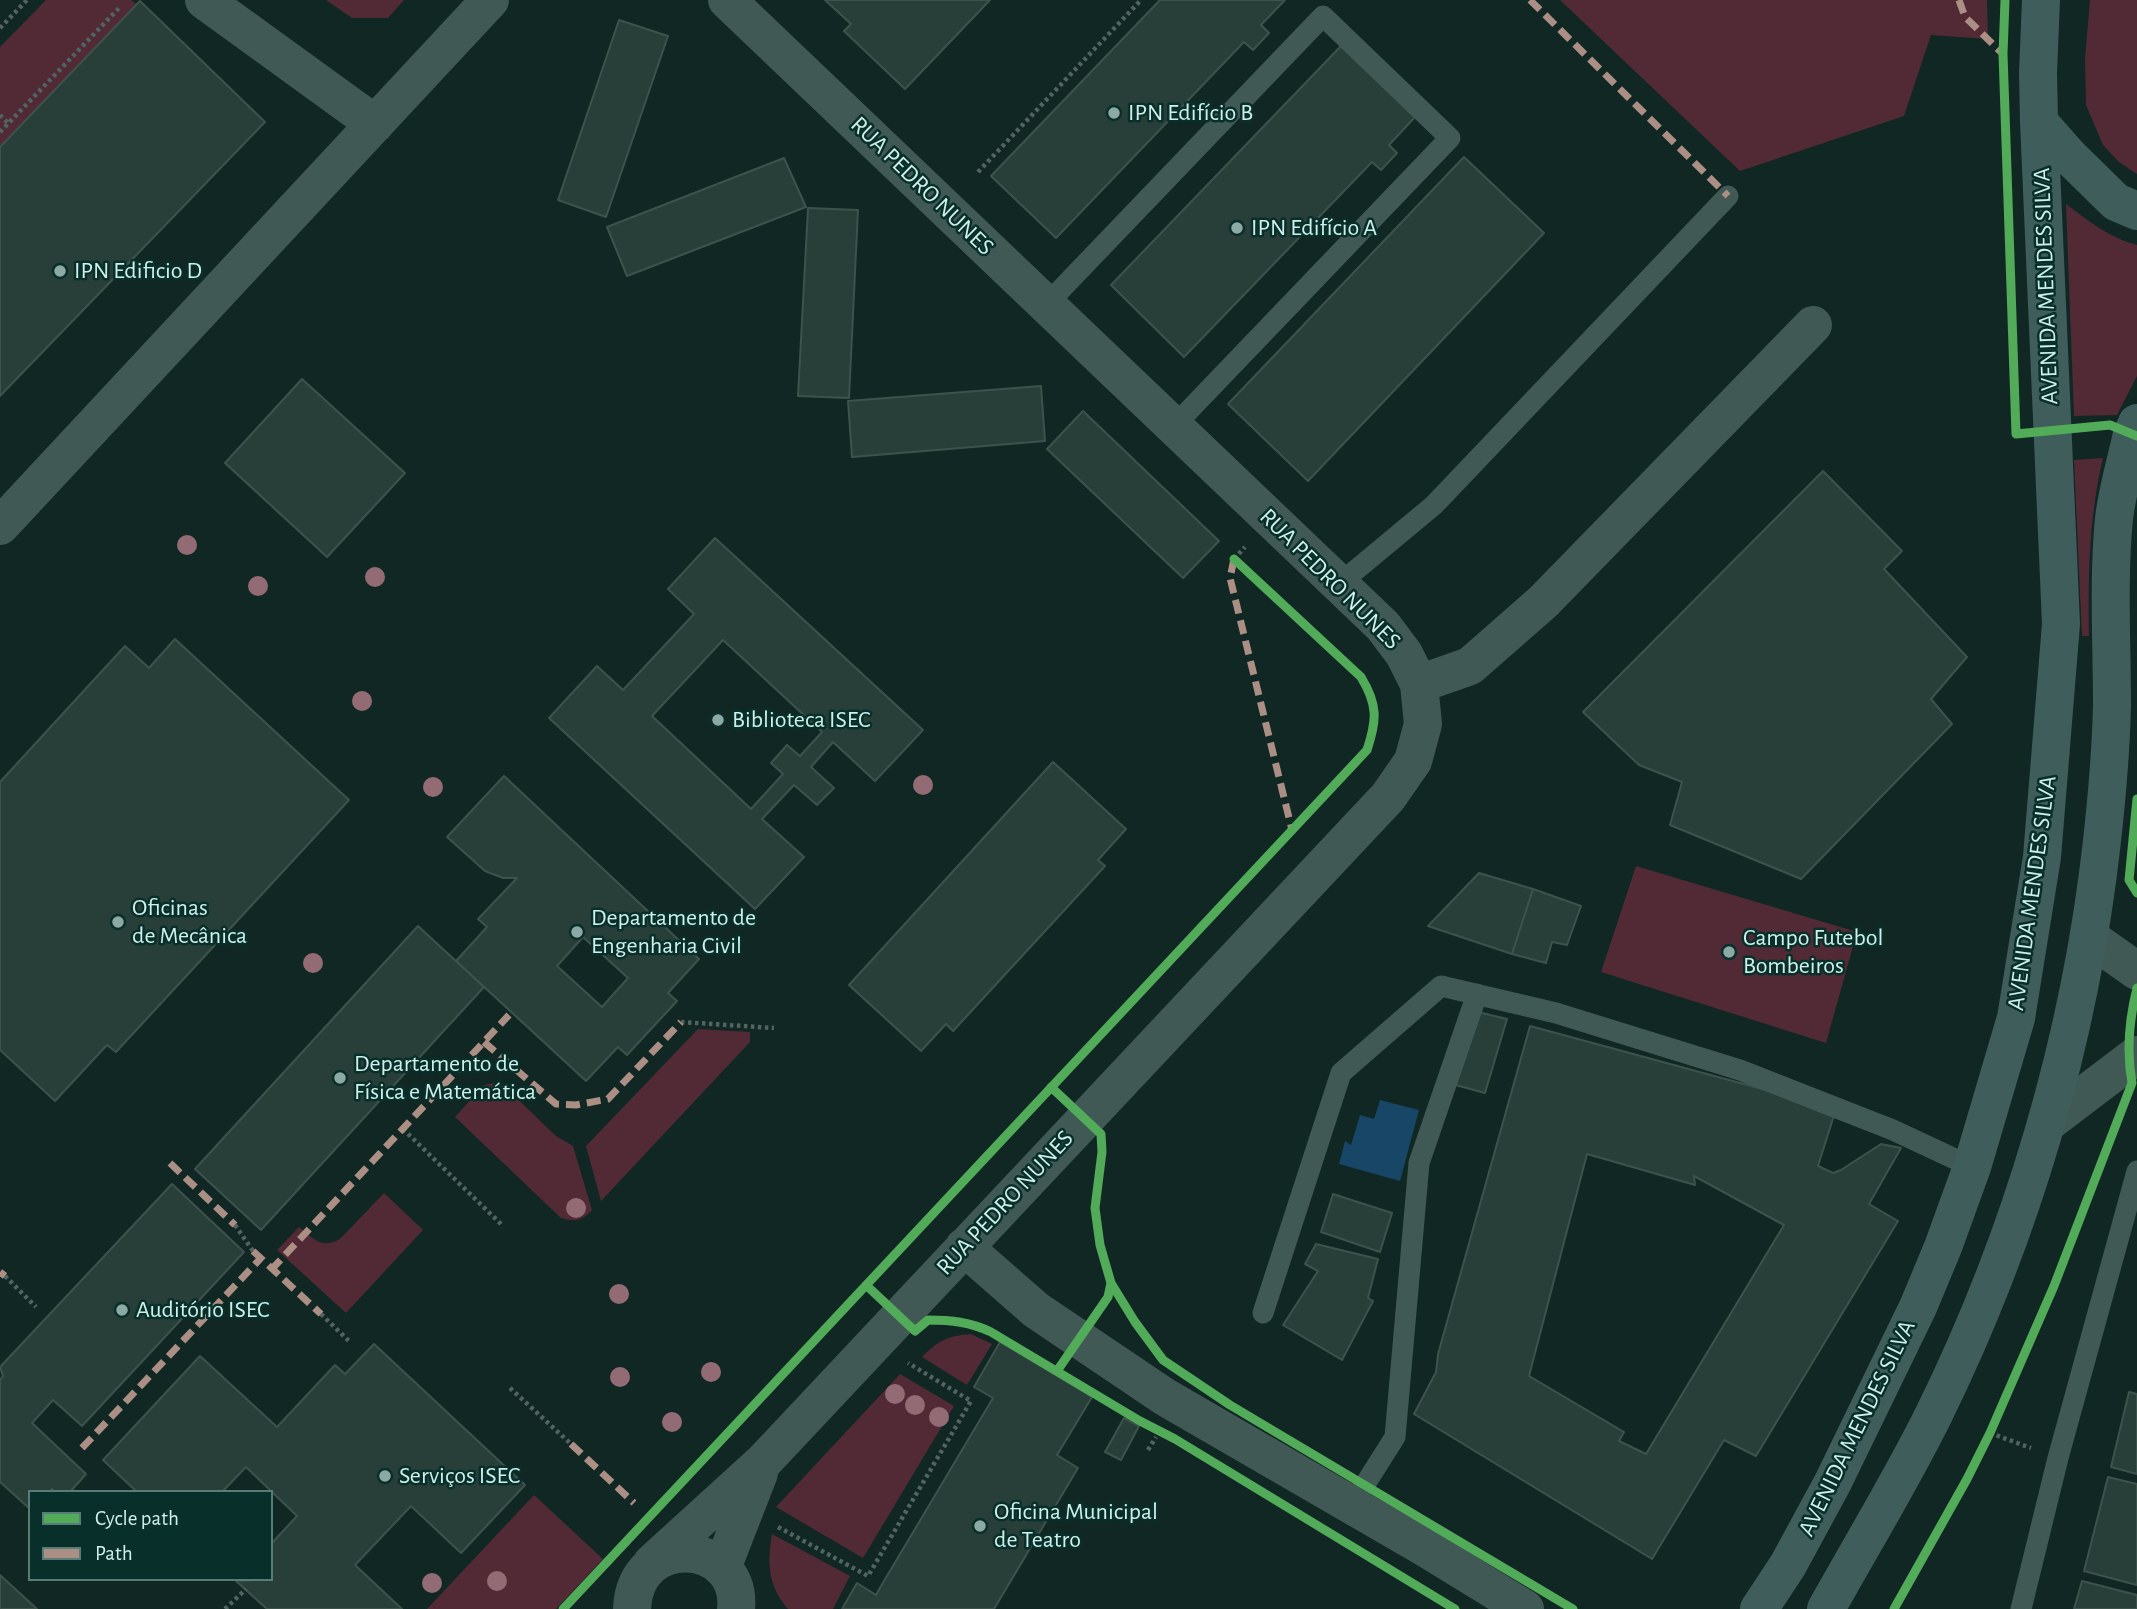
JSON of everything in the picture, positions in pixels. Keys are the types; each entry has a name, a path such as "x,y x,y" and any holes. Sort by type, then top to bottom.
{"main road":[{"name":"AVENIDA MENDES SILVA","path":"1759,1609 1788,1565 1863,1424 1938,1259 1972,1167 2015,1018 2034,915 2048,798 2061,624 2039,122 2041,0"},
{"path":"2039,122 2116,202 2137,211"},
{"path":"1826,1609 1916,1450 1968,1340 2015,1223 2046,1124 2089,937 2102,839 2112,709 2112,560 2115,516 2132,434 2137,423"}],"street":[{"path":"204,0 375,124"},
{"path":"0,526 490,0"},
{"name":"RUA PEDRO NUNES","path":"611,1609 641,1584 764,1461 908,1324 964,1247 1388,797 1413,761 1423,724 1419,684 1404,654 1382,626 727,0"},
{"path":"1419,684 1470,666 1543,602 1813,325"},
{"path":"2089,937 2137,971"},
{"path":"2046,1124 2137,1055"},
{"path":"964,1247 1036,1310 1165,1397 1525,1609"},
{"name":"RUA PEDRO NUNES","path":"735,1595 743,1508 764,1461"},
{"name":"RUA PEDRO NUNES","path":"641,1584 666,1556 696,1554 710,1559 735,1595"}],"lane":[{"path":"1046,304 1323,16 1450,138 1174,426"},
{"path":"1339,584 1434,505 1728,196"},
{"path":"1263,1313 1341,1073 1441,986 1556,1013 1740,1070 1893,1130 1972,1167"},
{"path":"1352,1505 1395,1437 1419,1163 1477,995"},
{"path":"2021,1609 2058,1458 2137,1171"}],"path":[{"path":"0,28 27,0"},
{"path":"978,172 1141,0"},
{"path":"0,132 120,7"},
{"path":"0,115 8,123"},
{"path":"1234,559 1243,568"},
{"path":"681,1022 774,1028"},
{"path":"403,1129 501,1224"},
{"path":"235,1225 253,1251"},
{"path":"5,1276 36,1307"},
{"path":"321,1314 350,1342"},
{"path":"743,1508 868,1576 971,1401 903,1360 908,1324"},
{"path":"510,1388 571,1444"},
{"path":"1984,1445 1995,1421"},
{"path":"1150,1426 1167,1434"},
{"path":"1990,1433 2058,1458"},
{"path":"225,1609 246,1589"}],"shaded area":[{"path":"46,0 131,0 138,5 0,147 0,47"},
{"path":"326,0 404,0 388,18 352,18"},
{"path":"1560,0 1987,0 1988,39 1931,35 1904,116 1740,171"},
{"path":"2090,0 2137,0 2137,174 2119,162 2103,145 2086,105 2085,59"},
{"path":"2066,204 2108,233 2137,245 2137,376 2117,415 2074,416"},
{"path":"2103,458 2090,546 2089,636 2082,636 2074,460"},
{"name":"Campo Futebol Bombeiros","path":"1636,866 1857,932 1826,1043 1601,972"},
{"path":"698,1029 750,1032 750,1042 601,1201 586,1146"},
{"path":"494,1083 504,1086 556,1136 573,1146 592,1210 585,1216 574,1220 561,1218 455,1117 484,1085"},
{"path":"384,1193 423,1230 346,1313 277,1250 299,1227 313,1239 323,1243 340,1239"},
{"path":"971,1334 992,1344 967,1385 922,1357 944,1340"},
{"path":"900,1374 954,1406 863,1558 776,1507"},
{"path":"534,1495 603,1559 556,1609 427,1609"},
{"path":"772,1534 850,1576 833,1609 788,1609 776,1592 771,1574"}],"water":[{"path":"1380,1100 1419,1110 1400,1181 1339,1164 1345,1141 1351,1145 1360,1115 1374,1119"}],"building":[{"path":"825,0 990,0 905,89 844,31 851,24"},
{"name":"IPN Edifício B","path":"1160,0 1285,0 1261,25 1269,33 1253,50 1244,42 1056,238 991,176"},
{"name":"IPN Edificio D","path":"140,1 265,122 0,396 0,147"},
{"path":"619,20 668,36 606,217 558,200"},
{"name":"IPN Edifício A","path":"1341,46 1415,117 1389,145 1397,153 1381,170 1372,162 1184,357 1111,285"},
{"path":"1464,157 1544,233 1308,481 1228,404"},
{"path":"784,158 806,207 627,276 607,227"},
{"path":"808,208 858,210 849,398 798,396"},
{"path":"302,379 405,473 327,557 225,463"},
{"path":"1041,386 1045,441 852,457 848,401"},
{"path":"1083,411 1219,541 1183,578 1047,449"},
{"path":"1823,471 1902,551 1884,569 1967,657 1931,699 1952,724 1801,879 1670,825 1682,782 1639,765 1583,712"},
{"path":"715,538 923,730 875,781 833,742 811,767 834,788 817,805 794,785 762,819 804,857 755,909 549,718 597,666 623,690 694,614 668,589","holes":["723,640 822,732 800,756 787,745 771,763 783,774 751,809 652,716"]},
{"name":"Oficinas de Mecânica","path":"175,639 349,800 116,1052 107,1045 55,1101 0,1050 0,782 125,646 149,668"},
{"path":"1053,762 1126,829 1098,860 1105,866 953,1031 946,1024 921,1051 849,985"},
{"name":"Departamento de Engenharia Civil","path":"504,776 699,959 668,993 677,1001 627,1055 618,1047 586,1081 456,961 487,927 478,919 517,878 503,878 485,871 447,837","holes":["583,937 628,978 602,1007 557,966"]},
{"path":"1479,873 1533,889 1512,954 1428,926"},
{"path":"1533,889 1581,906 1567,945 1552,942 1546,963 1512,954"},
{"name":"Departamento de Física e Matemática","path":"418,926 484,987 261,1230 195,1169"},
{"path":"1474,1011 1507,1019 1485,1093 1452,1084"},
{"path":"1530,1026 1836,1109 1818,1166 1833,1173 1881,1144 1901,1148 1869,1204 1898,1221 1756,1456 1724,1440 1652,1559 1414,1414 1436,1372 1438,1354","holes":["1587,1154 1695,1185 1694,1176 1784,1225 1646,1454 1619,1441 1624,1432 1529,1376"]},
{"name":"Auditório ISEC","path":"172,1184 244,1252 82,1426 53,1400 32,1423 86,1474 72,1490 28,1490 28,1507 0,1482 0,1380 3,1376 0,1367"},
{"path":"1333,1194 1392,1213 1380,1252 1321,1232"},
{"path":"1316,1244 1378,1259 1368,1298 1373,1301 1342,1360 1283,1325 1318,1271 1305,1264"},
{"name":"Oficina Municipal de Teatro","path":"1000,1342 1092,1397 1057,1455 1078,1468 994,1609 842,1609 857,1583 876,1595 993,1398 974,1387"},
{"name":"Serviços ISEC","path":"374,1344 525,1485 461,1553 411,1506 355,1565 402,1609 267,1609 236,1581 273,1581 273,1542 297,1516 273,1490 246,1467 224,1490 135,1490 103,1460 200,1356 277,1427 335,1365 345,1374"},
{"path":"2129,1392 2137,1394 2137,1474 2111,1467"},
{"path":"1124,1418 1139,1426 1121,1460 1105,1452"},
{"path":"2108,1477 2137,1484 2137,1585 2084,1571"},
{"path":"0,1575 37,1609 0,1609"},
{"path":"2082,1581 2137,1595 2137,1609 2074,1609"}],"marked path":[{"path":"1530,0 1728,196"},
{"path":"1959,0 1965,17 2003,54"},
{"path":"1234,559 1230,578 1292,830"},
{"path":"271,1270 509,1015"},
{"path":"484,1042 556,1104 576,1105 608,1099 681,1022"},
{"path":"170,1163 235,1225"},
{"path":"253,1251 321,1314"},
{"path":"82,1448 260,1259"},
{"path":"0,1272 5,1276"},
{"path":"571,1444 634,1503"}],"cycle path":[{"path":"2005,0 2003,54 2016,434 2110,425 2137,436"},
{"path":"563,1609 1367,750 1373,730 1374,713 1371,696 1361,677 1234,559"},
{"path":"2137,799 2129,880 2137,893"},
{"path":"1894,1609 1990,1433 2054,1286 2132,1083 2129,1035 2137,988"},
{"path":"1051,1087 1101,1134 1102,1152 1095,1208 1100,1245 1111,1283 1163,1360 1230,1405 1573,1609"},
{"path":"1057,1371 1108,1297 1111,1283"},
{"path":"866,1285 915,1331 928,1320 936,1320 968,1324 991,1332 1175,1439 1455,1609"}],"place":[{"name":"IPN Edifício B","path":"1114,113"},
{"name":"IPN Edifício A","path":"1237,228"},
{"name":"IPN Edificio D","path":"60,271"},
{"name":"Biblioteca ISEC","path":"718,720"},
{"name":"Oficinas de Mecânica","path":"118,922"},
{"name":"Departamento de Engenharia Civil","path":"577,932"},
{"name":"Campo Futebol Bombeiros","path":"1729,952"},
{"name":"Departamento de Física e Matemática","path":"340,1078"},
{"name":"Auditório ISEC","path":"122,1310"},
{"name":"Serviços ISEC","path":"385,1476"},
{"name":"Oficina Municipal de Teatro","path":"980,1526"}]}
